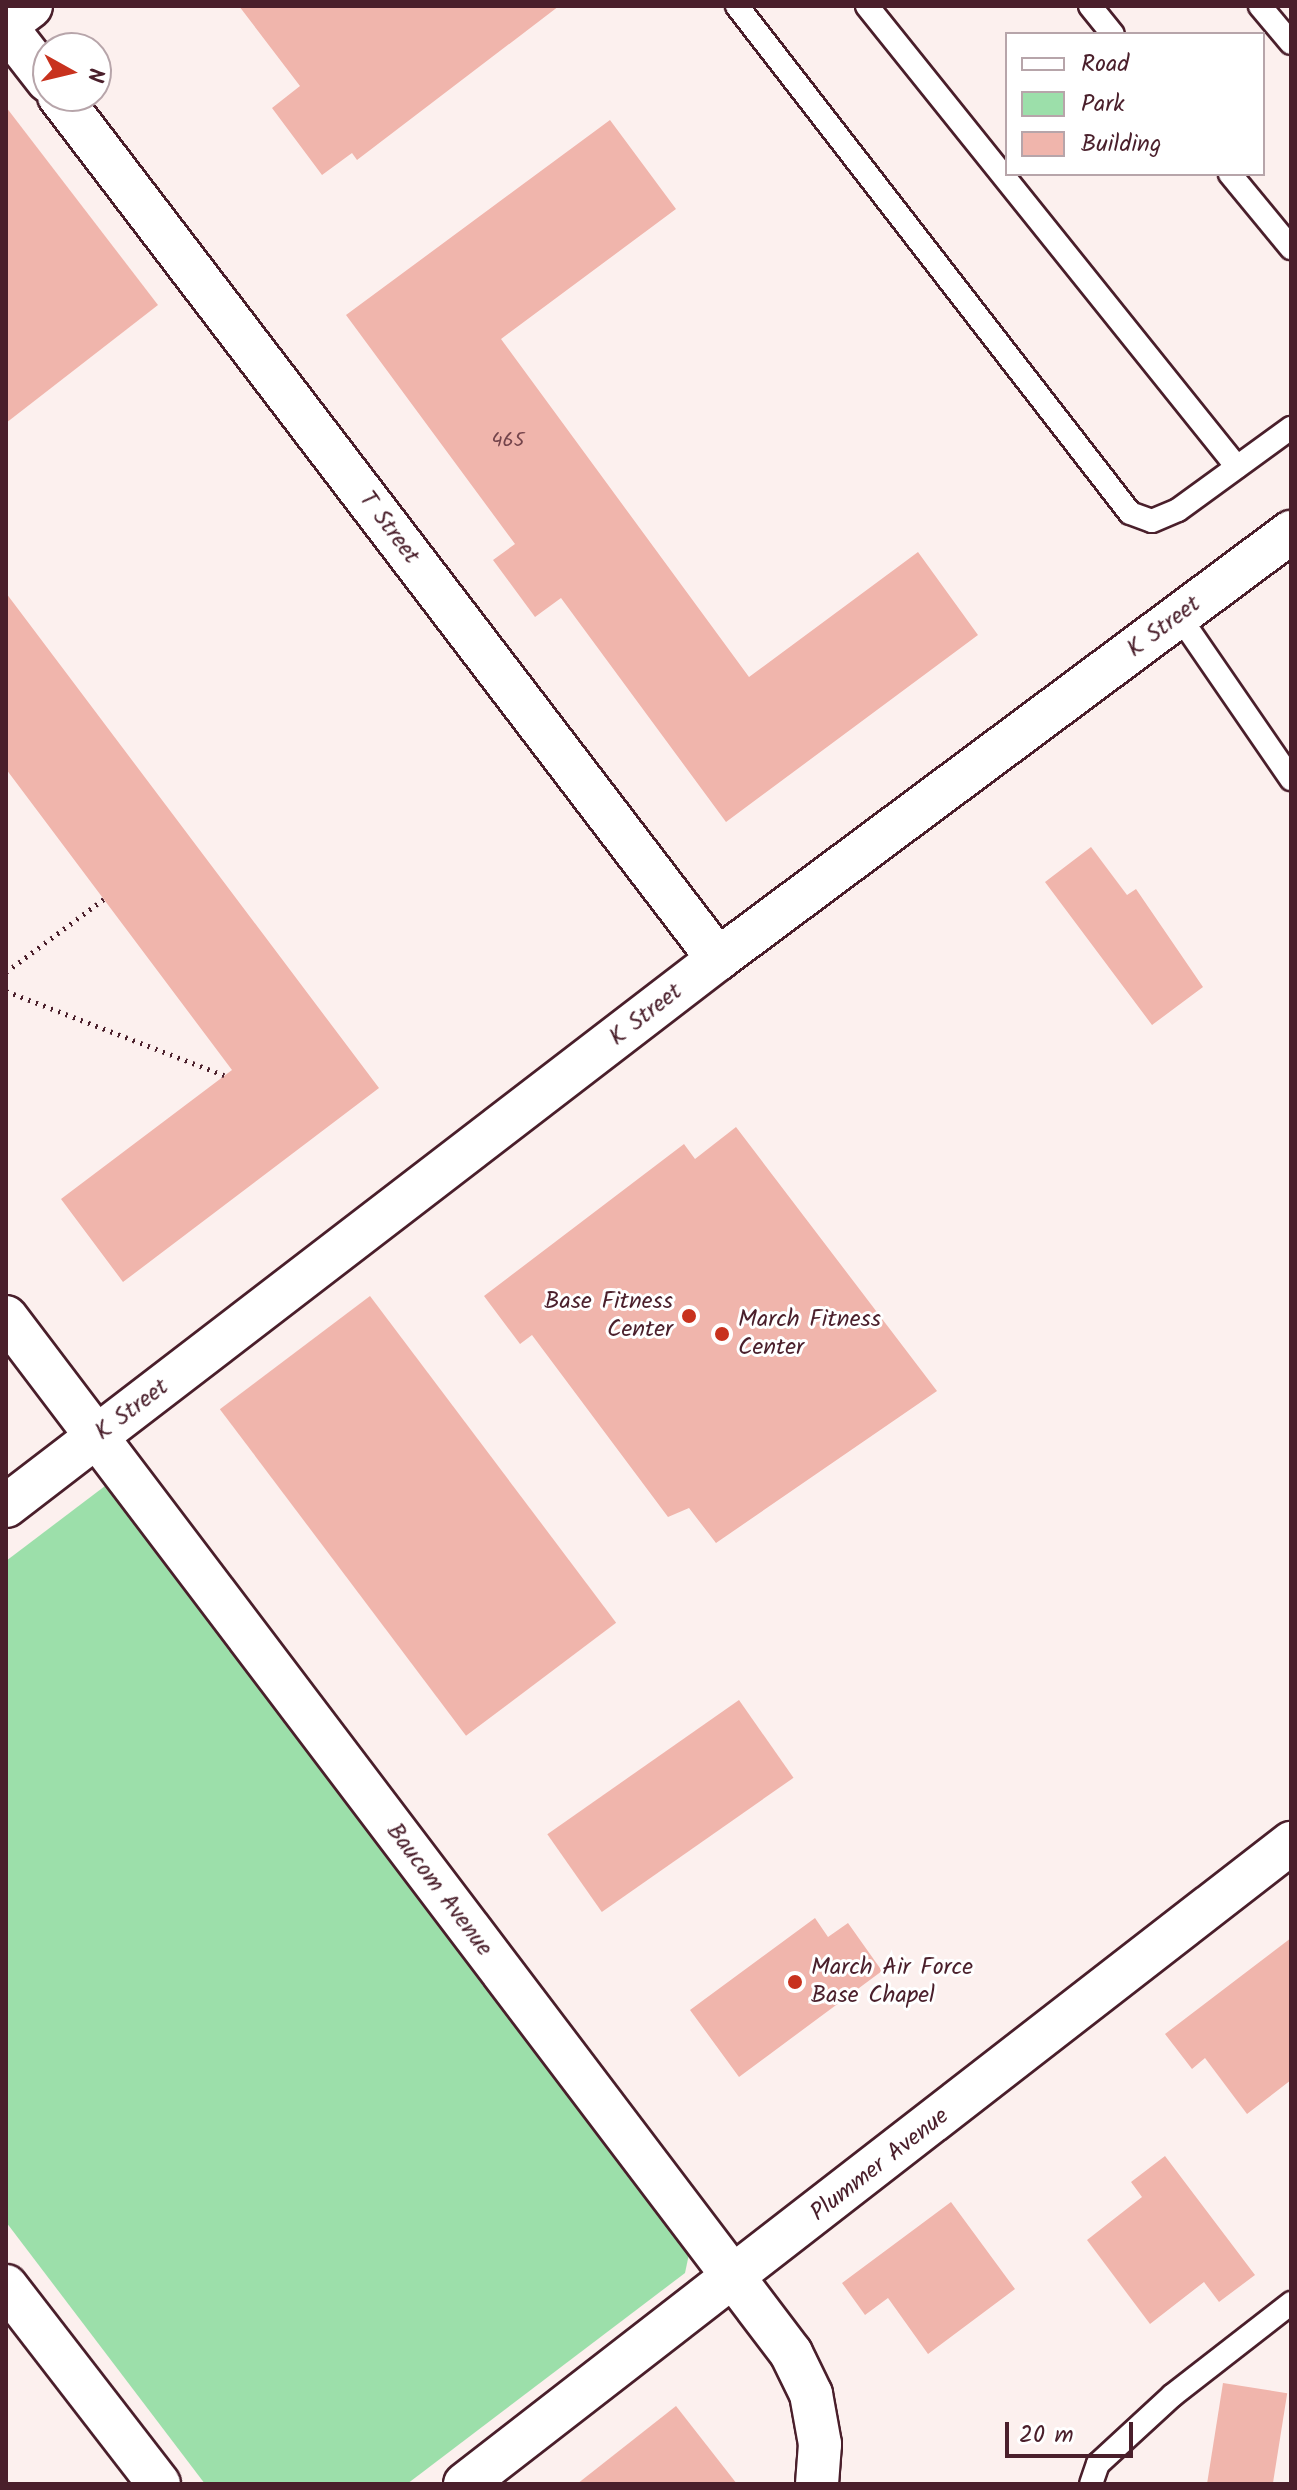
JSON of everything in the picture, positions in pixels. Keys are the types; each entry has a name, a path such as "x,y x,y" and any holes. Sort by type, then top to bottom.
{"street":[{"path":"30,6 6,26 32,60"},
{"name":"T Street","path":"71,112 718,959"},
{"name":"K Street","path":"6,1506 718,959 1291,532"},
{"name":"Baucom Avenue","path":"6,1317 791,2353 811,2394 820,2444 817,2484"},
{"name":"Plummer Avenue","path":"465,2484 735,2278 1291,1843"},
{"path":"6,2286 159,2484"}],"lane":[{"path":"737,6 1130,513 1152,521 1291,428"},
{"path":"867,6 1237,467"},
{"path":"1090,6 1111,32"},
{"path":"1260,6 1291,43"},
{"path":"1232,176 1291,248"},
{"path":"1179,616 1291,779"},
{"path":"1091,2484 1098,2464 1173,2395 1291,2303"}],"path":[{"path":"6,972 104,899"},
{"path":"6,991 224,1075"}],"green space":[{"path":"105,1486 689,2254 685,2273 407,2484 205,2484 6,2222 6,1561"}],"building":[{"path":"239,6 559,6 357,160 352,153 322,175 272,108 300,86"},
{"path":"6,107 158,305 6,423"},
{"path":"610,120 676,209 501,339 749,677 918,552 978,635 726,822 561,598 535,617 493,560 515,544 346,315"},
{"path":"6,593 379,1088 123,1282 61,1199 232,1070 6,769"},
{"path":"1091,847 1127,895 1136,889 1203,987 1152,1025 1045,882"},
{"name":"Base Fitness Center","path":"736,1127 937,1391 716,1543 689,1508 668,1517 532,1335 520,1344 484,1296 684,1144 695,1159"},
{"path":"370,1296 616,1623 466,1736 220,1409"},
{"path":"739,1700 793,1778 602,1912 547,1834"},
{"path":"815,1918 828,1937 848,1923 882,1971 739,2077 690,2010"},
{"path":"1291,1938 1291,2080 1247,2114 1205,2058 1192,2069 1165,2034"},
{"path":"1165,2156 1255,2275 1219,2302 1204,2282 1150,2324 1087,2240 1142,2197 1131,2182"},
{"path":"951,2202 1015,2289 928,2354 888,2298 865,2315 842,2283"},
{"path":"1223,2383 1287,2393 1273,2484 1207,2484"},
{"path":"676,2406 737,2484 577,2484"}],"place":[{"name":"Base Fitness Center","path":"689,1316"},
{"name":"March Fitness Center","path":"722,1334"},
{"name":"March Air Force Base Chapel","path":"795,1982"}]}
